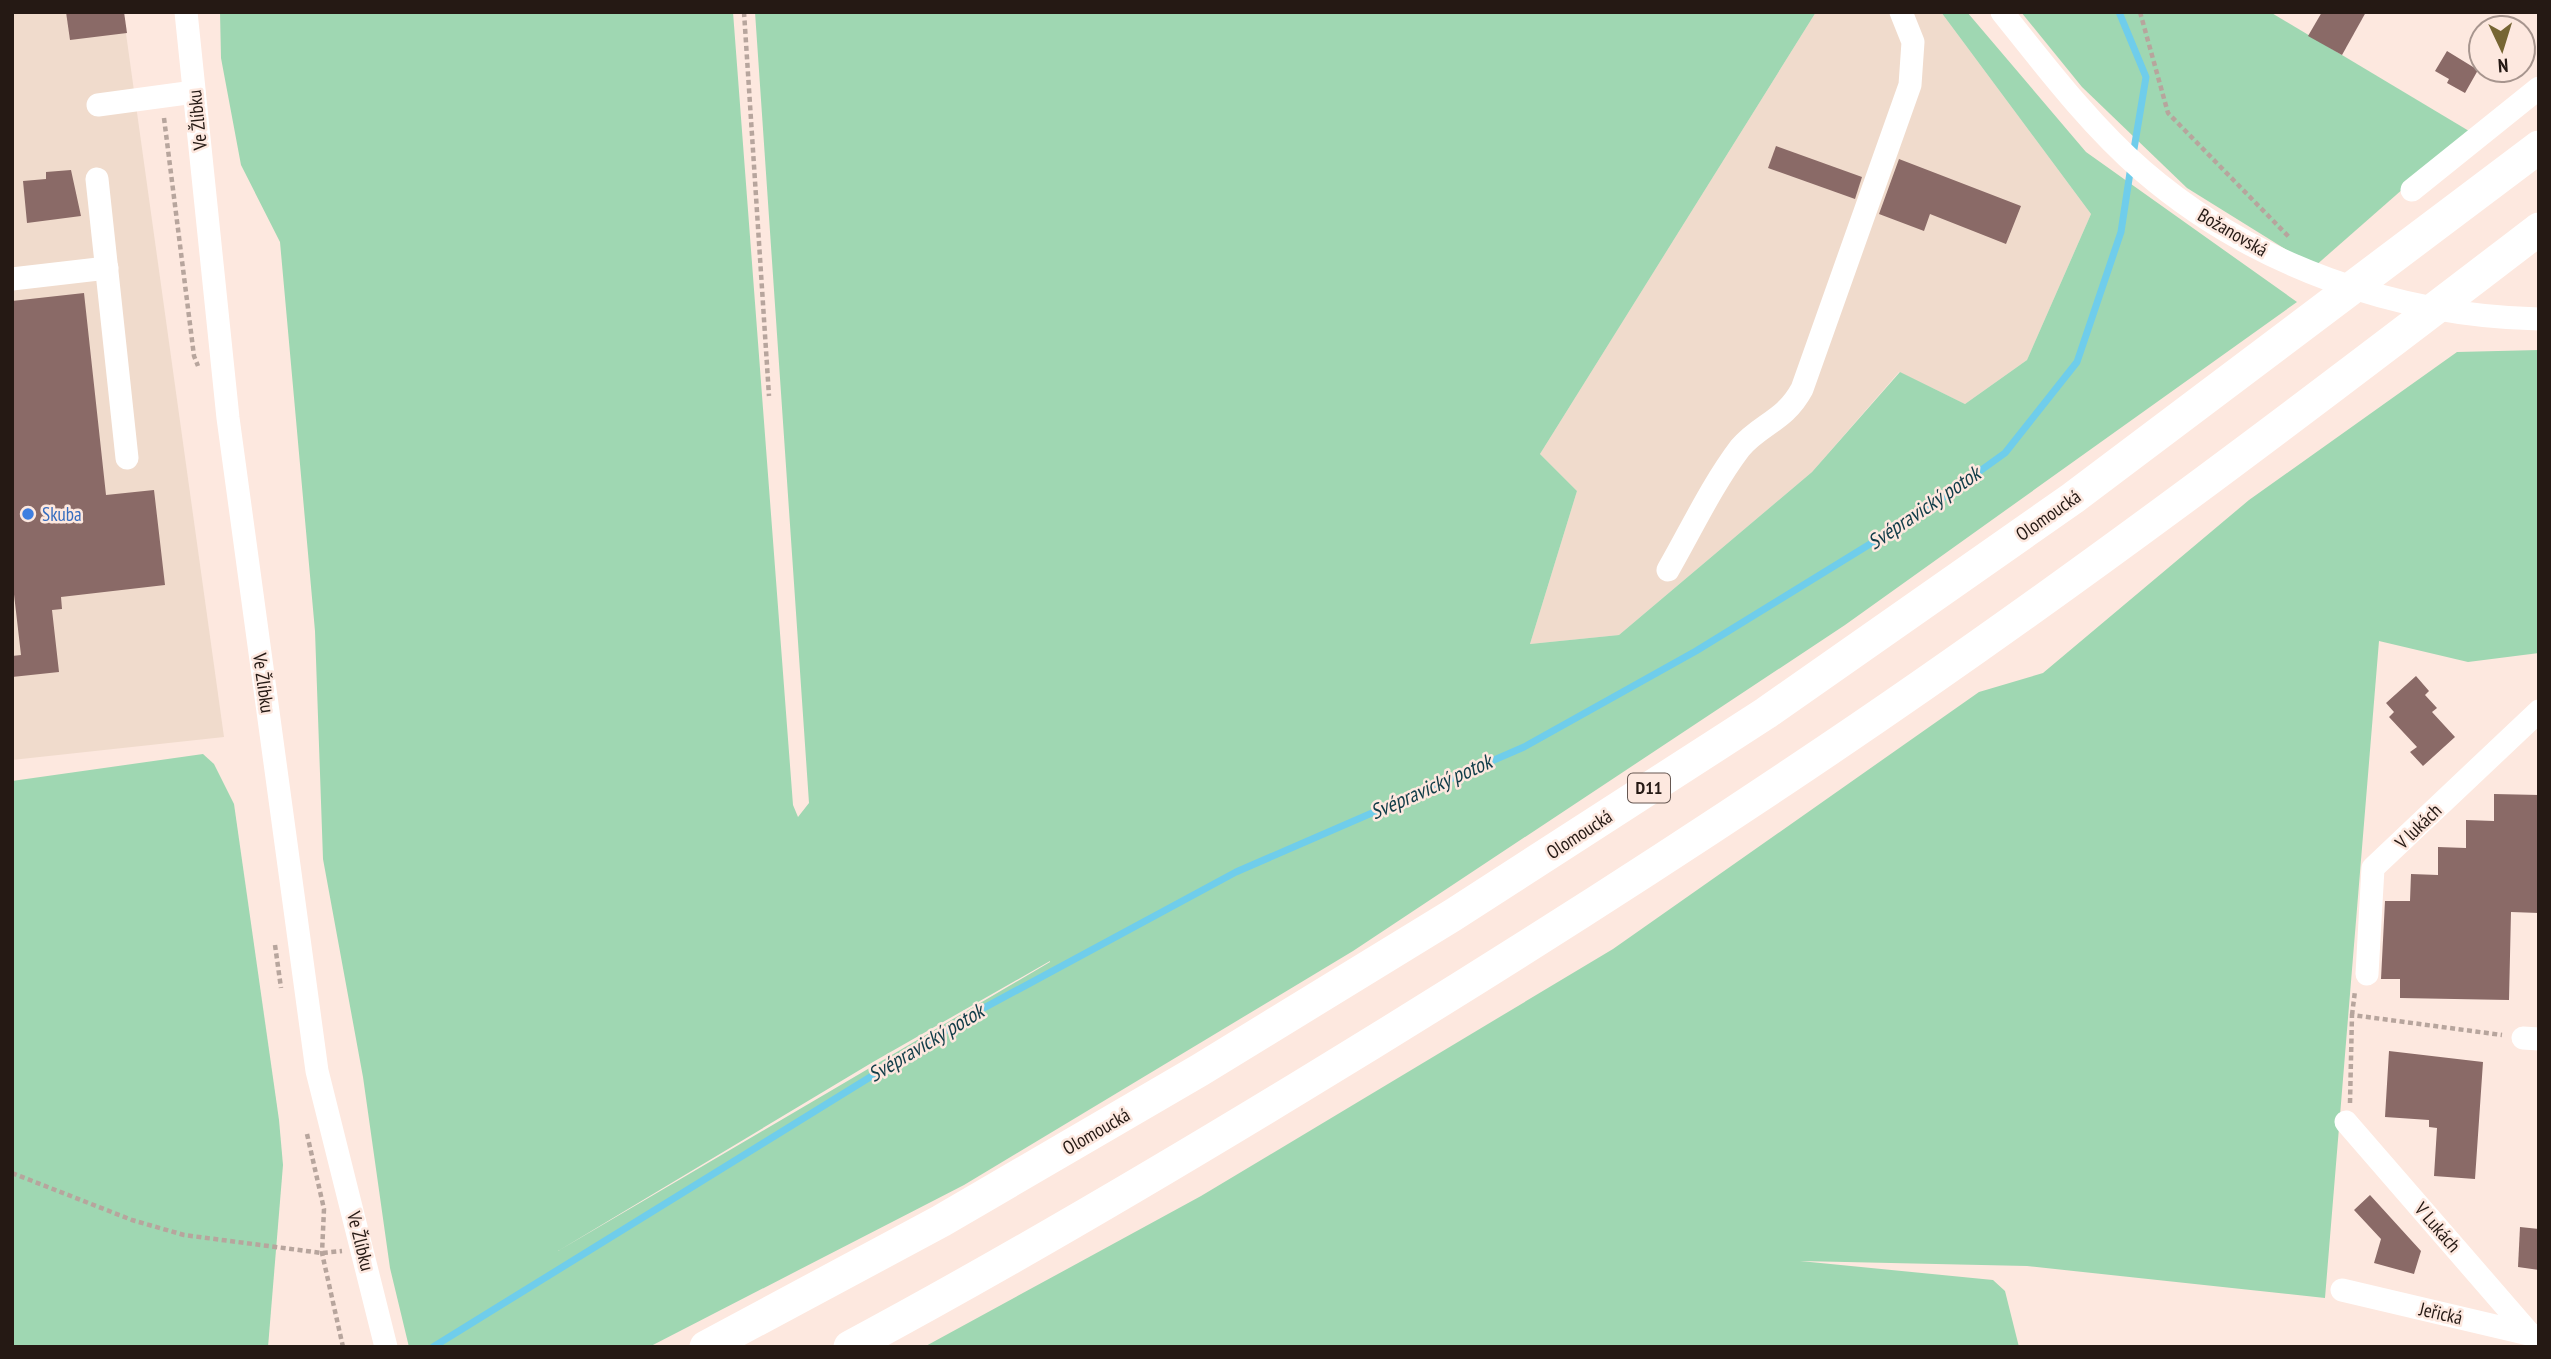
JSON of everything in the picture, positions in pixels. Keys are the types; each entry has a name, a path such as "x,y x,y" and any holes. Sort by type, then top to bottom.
{"highway":[{"name":"Olomoucká","path":"706,1347 942,1221 1200,1070 1453,915 1766,713 2073,498 2539,147"},
{"path":"850,1347 973,1281 1471,983 1810,762 2112,550 2304,409 2539,229"}],"street":[{"name":"Ve Žlíbku","path":"186,12 228,418 317,1071 386,1347"},
{"path":"1668,570 1741,447 1761,429 1786,414 1802,389 1912,78 1913,42 1901,12"},
{"name":"Božanovská","path":"2002,12 2071,97 2144,172 2192,208 2245,242 2312,272 2409,304 2482,316 2539,319"},
{"path":"2412,190 2539,88"},
{"path":"98,105 194,92"},
{"path":"97,179 127,457"},
{"path":"12,279 107,268"},
{"name":"V lukách","path":"2367,974 2373,868 2539,711"},
{"name":"V Lukách","path":"2346,1122 2534,1335"},
{"name":"Jeřická","path":"2342,1290 2534,1335"}],"path":[{"path":"744,12 769,396"},
{"path":"2140,12 2168,113 2292,240 2312,272"},
{"path":"161,97 194,356 204,379"},
{"path":"2346,1122 2351,1098 2348,1078 2352,1015 2531,1038"},
{"path":"12,1173 132,1220 184,1236 322,1253 363,1250"},
{"path":"333,1302 343,1347"}],"shaded area":[{"path":"12,12 123,12 224,737 12,760"},
{"path":"1816,12 1941,12 2091,214 2027,360 1965,404 1899,372 1812,472 1619,635 1530,644 1577,491 1540,454"}],"green space":[{"path":"220,12 733,12 793,805 798,817 809,803 755,12 1816,12 1540,454 1577,491 1530,644 1619,635 1812,472 1900,372 1965,404 2027,360 2091,214 1941,12 1967,12 2086,152 2297,302 1845,625 1353,951 964,1185 649,1347 409,1347 390,1268 363,1077 323,859 315,631 280,242 241,165 221,58","holes":["1050,962 558,1251 873,1062"]},
{"path":"2021,12 2270,12 2469,131 2314,267 2187,188 2082,87"},
{"path":"2539,350 2539,653 2468,662 2379,641 2325,1298 2027,1266 1800,1261 1993,1280 2005,1291 2019,1347 924,1347 1201,1196 1613,949 1979,692 2043,673 2249,500 2457,352"},
{"path":"203,754 214,764 234,804 279,1120 283,1165 268,1347 12,1347 12,781"}],"building":[{"path":"66,12 124,12 127,33 70,40"},
{"path":"2322,12 2366,12 2342,55 2308,36"},
{"path":"2447,51 2467,63 2467,84 2470,84 2465,93 2447,83 2449,79 2435,71"},
{"path":"1776,146 1862,177 1855,199 1768,168"},
{"path":"1899,159 2021,206 2006,244 1930,214 1924,231 1879,214"},
{"path":"71,170 81,216 27,223 23,181 46,179 46,172"},
{"path":"84,293 106,495 154,490 165,585 61,597 62,609 52,610 59,672 12,677 12,656 21,655 12,577 12,301"},
{"path":"2416,676 2429,691 2425,695 2437,708 2432,712 2455,737 2423,766 2410,752 2417,747 2389,717 2394,712 2386,703"},
{"path":"2494,794 2539,795 2539,913 2511,912 2509,1000 2400,998 2400,979 2381,979 2385,901 2410,901 2411,874 2438,875 2438,847 2466,848 2466,820 2494,821"},
{"path":"2389,1051 2483,1062 2475,1179 2434,1176 2437,1128 2429,1127 2429,1120 2385,1117"},
{"path":"2370,1195 2421,1251 2414,1274 2374,1263 2381,1239 2354,1210"},
{"path":"2520,1227 2539,1229 2539,1270 2518,1267"}],"waterway":[{"name":"Svépravický potok","path":"2119,12 2146,77 2133,155"},
{"name":"Svépravický potok","path":"433,1347 969,1016 1236,872 1524,747 1696,651 1927,509 2005,453 2077,362 2121,232 2131,166"}],"place":[{"name":"Skuba","path":"28,514"}]}
